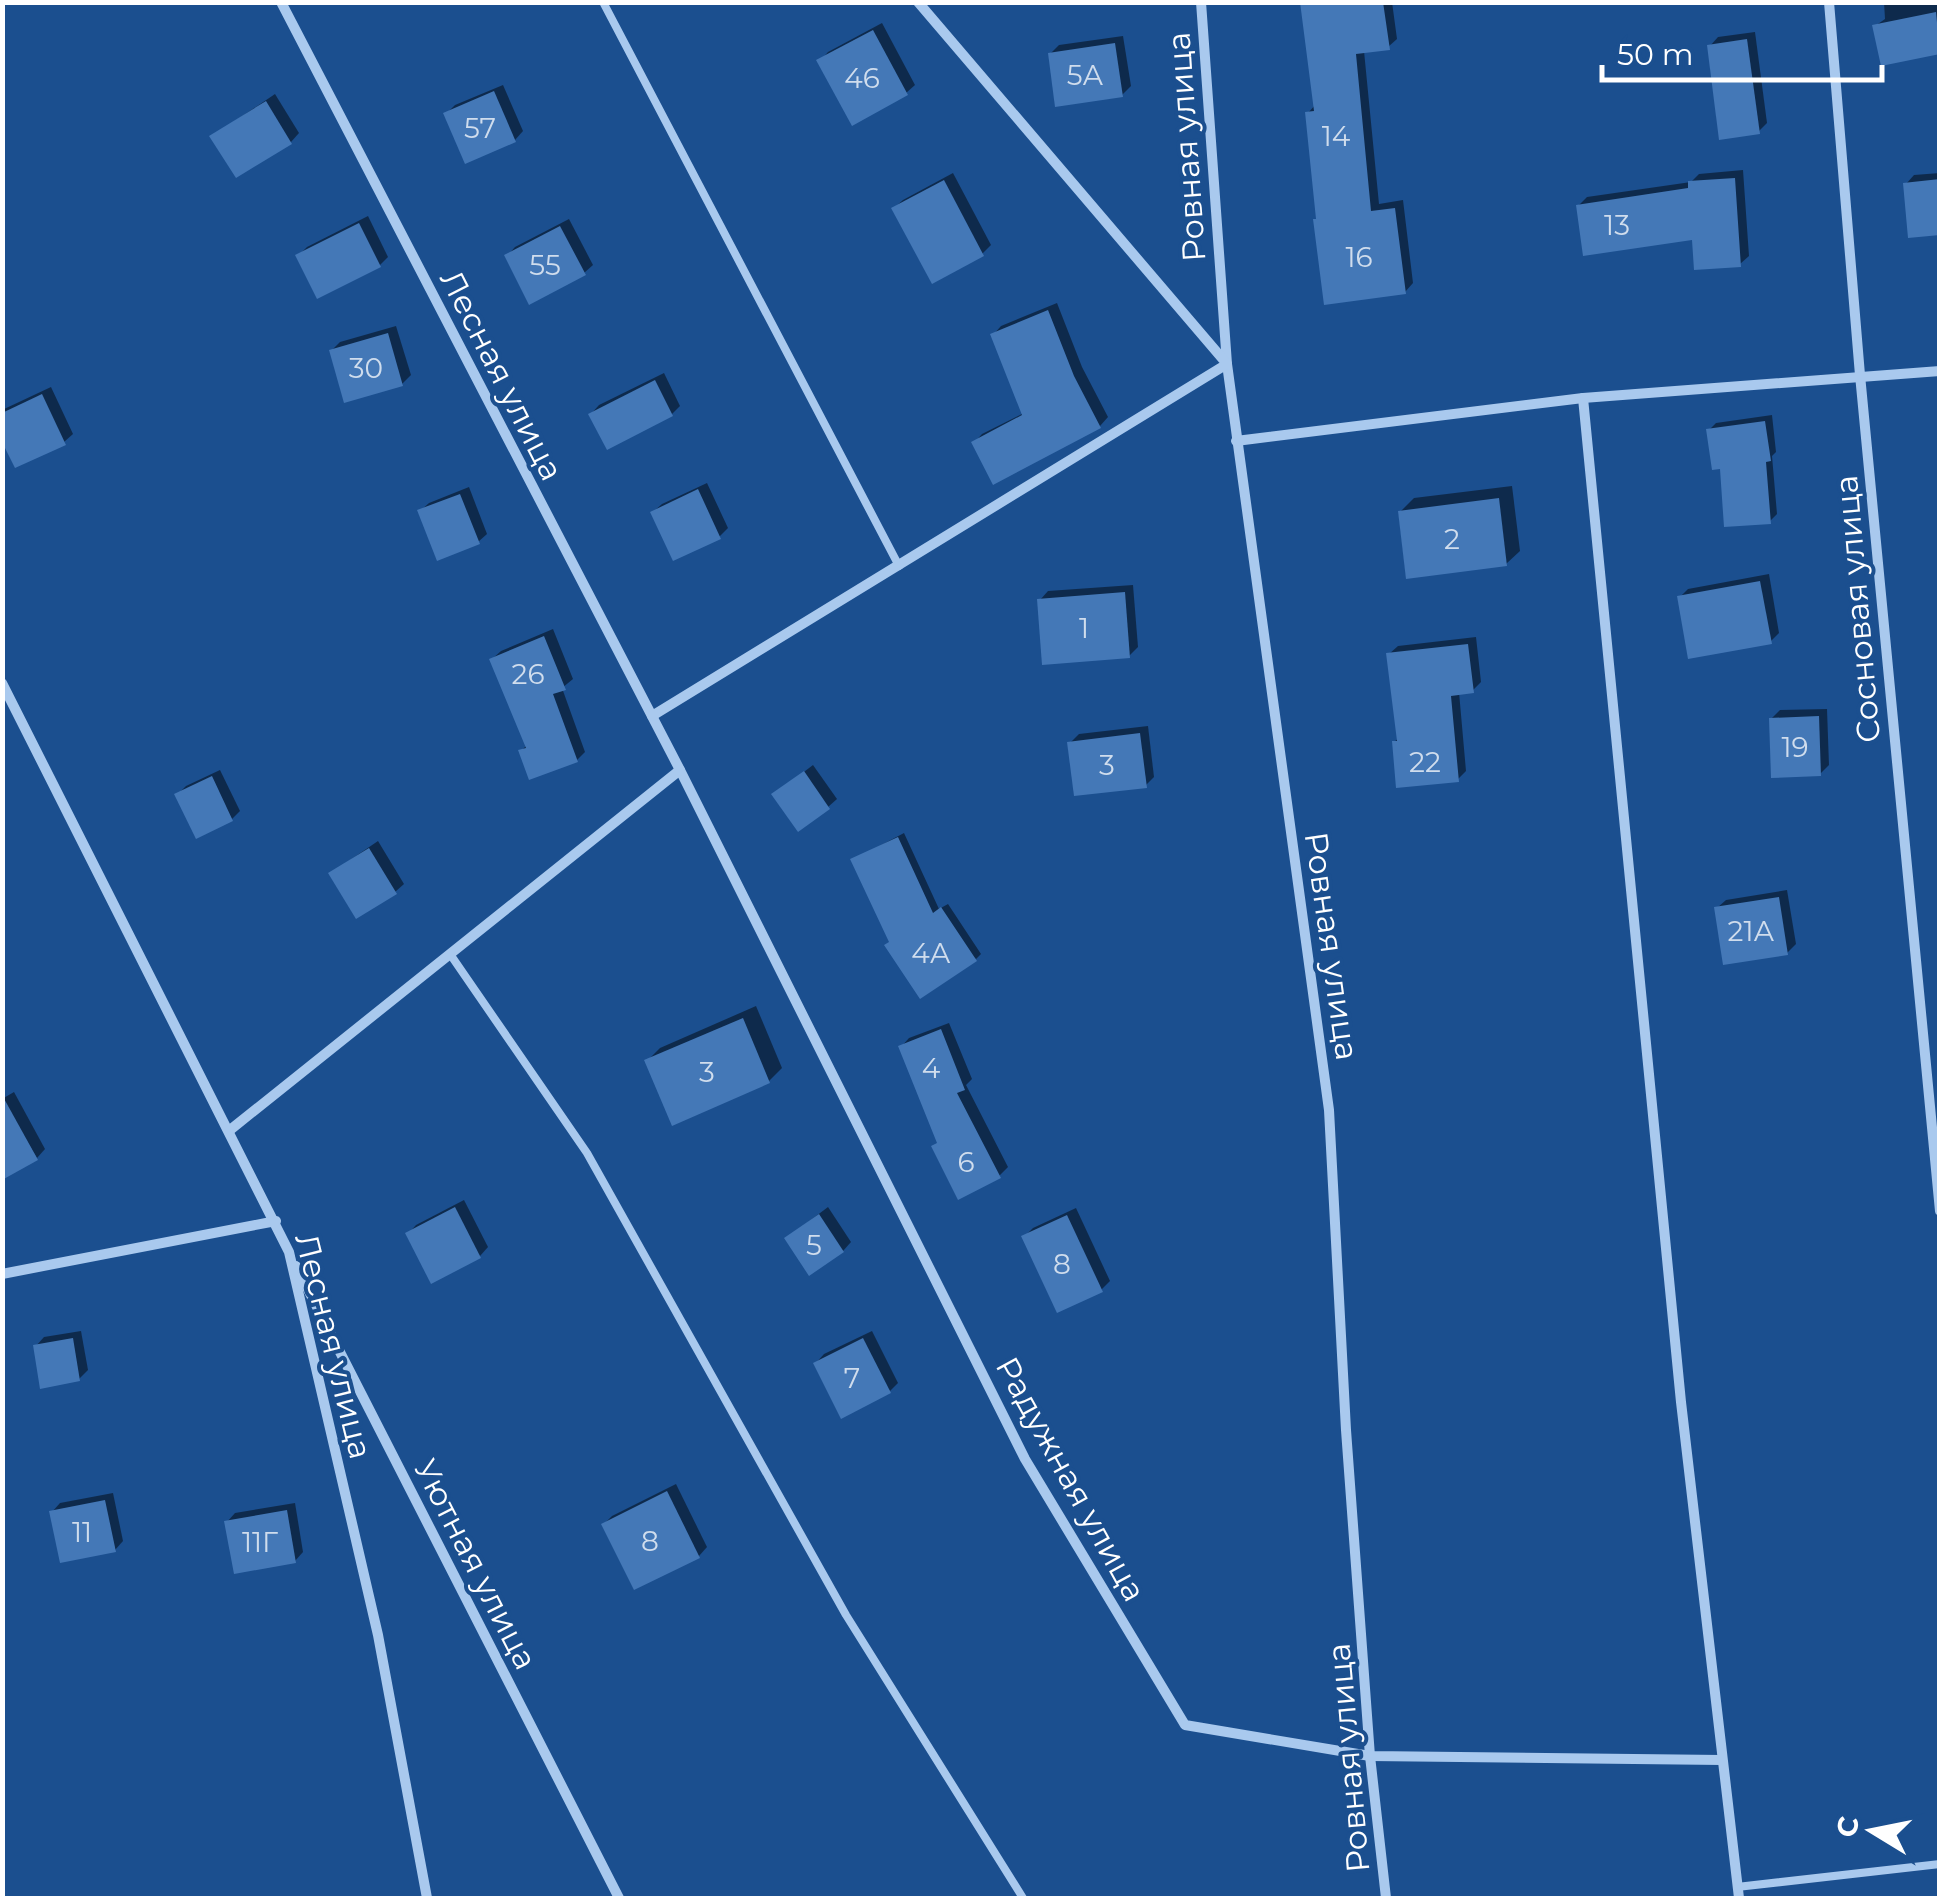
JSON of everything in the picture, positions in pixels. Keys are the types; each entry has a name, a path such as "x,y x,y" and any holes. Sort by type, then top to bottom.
{"street":[{"name":"Лесная улица","path":"281,2 680,770"},
{"path":"652,716 1227,364 918,2"},
{"name":"Ровная улица","path":"1201,2 1227,364 1329,1110 1346,1430 1370,1756 1386,1898"},
{"name":"Сосновая улица","path":"1829,2 1860,376 1940,1211"},
{"path":"1236,441 1583,398 1940,371"},
{"path":"1583,398 1681,1402 1738,1893"},
{"name":"Лесная улица","path":"2,683 289,1252 378,1636 427,1898"},
{"path":"230,1130 680,770"},
{"name":"Радужная улица","path":"680,770 1024,1459 1185,1725 1370,1756 1722,1760"},
{"path":"2,1274 276,1221"},
{"name":"Уютная улица","path":"289,1252 619,1898"}],"lane":[{"path":"603,2 899,566"},
{"path":"450,954 586,1153 846,1615 1023,1898"},
{"path":"1738,1893 1940,1864"}],"building":[{"path":"1300,2 1383,2 1390,50 1356,54 1371,211 1395,208 1406,294 1324,305 1305,112 1314,111"},
{"path":"1936,12 1940,54 1881,66 1872,25"},
{"path":"873,30 908,95 852,126 816,60"},
{"path":"1747,39 1760,134 1719,140 1707,45"},
{"path":"1115,43 1123,97 1055,107 1048,53"},
{"path":"494,91 516,142 465,164 443,113"},
{"path":"266,101 292,144 236,178 209,136"},
{"path":"1735,178 1741,267 1694,270 1692,240 1583,256 1576,205 1688,188 1688,181"},
{"path":"1940,179 1940,235 1908,238 1903,183"},
{"path":"944,180 984,256 932,284 891,208"},
{"path":"359,223 381,267 317,299 295,255"},
{"path":"560,226 586,275 529,305 504,255"},
{"path":"1048,310 1074,376 1101,428 993,485 971,442 1022,415 990,334"},
{"path":"388,333 403,386 344,403 329,350"},
{"path":"655,380 673,416 607,450 588,414"},
{"path":"42,394 66,445 15,468 2,442 2,413"},
{"path":"1765,421 1771,461 1766,462 1771,524 1724,527 1720,469 1712,470 1706,429"},
{"path":"698,489 721,539 673,561 650,512"},
{"path":"460,494 480,544 437,561 417,510"},
{"path":"1499,498 1507,566 1406,579 1398,511"},
{"path":"1760,581 1772,644 1688,659 1677,596"},
{"path":"1125,592 1130,658 1042,665 1037,599"},
{"path":"544,636 566,690 553,694 578,762 529,780 518,750 526,748 489,659"},
{"path":"1468,644 1474,693 1451,696 1459,782 1396,788 1392,741 1397,741 1386,653"},
{"path":"1819,716 1821,776 1771,778 1769,718"},
{"path":"1140,733 1147,788 1074,796 1067,742"},
{"path":"804,771 830,809 798,832 771,794"},
{"path":"212,776 233,821 196,839 174,794"},
{"path":"898,837 933,913 941,907 977,961 920,999 884,945 889,942 850,859"},
{"path":"369,848 397,894 356,919 328,873"},
{"path":"1779,897 1788,955 1723,965 1714,907"},
{"path":"743,1018 770,1083 672,1126 644,1060"},
{"path":"941,1029 965,1090 957,1093 1001,1178 958,1200 931,1146 937,1143 898,1046"},
{"path":"2,1095 38,1160 2,1180"},
{"path":"455,1207 481,1258 431,1284 405,1233"},
{"path":"819,1214 844,1252 809,1276 784,1238"},
{"path":"1067,1215 1103,1292 1057,1313 1021,1236"},
{"path":"73,1338 80,1381 40,1389 33,1345"},
{"path":"863,1338 891,1393 841,1419 813,1363"},
{"path":"667,1491 700,1558 634,1590 601,1524"},
{"path":"105,1500 116,1552 60,1563 49,1511"},
{"path":"287,1510 296,1563 234,1574 224,1521"}]}
